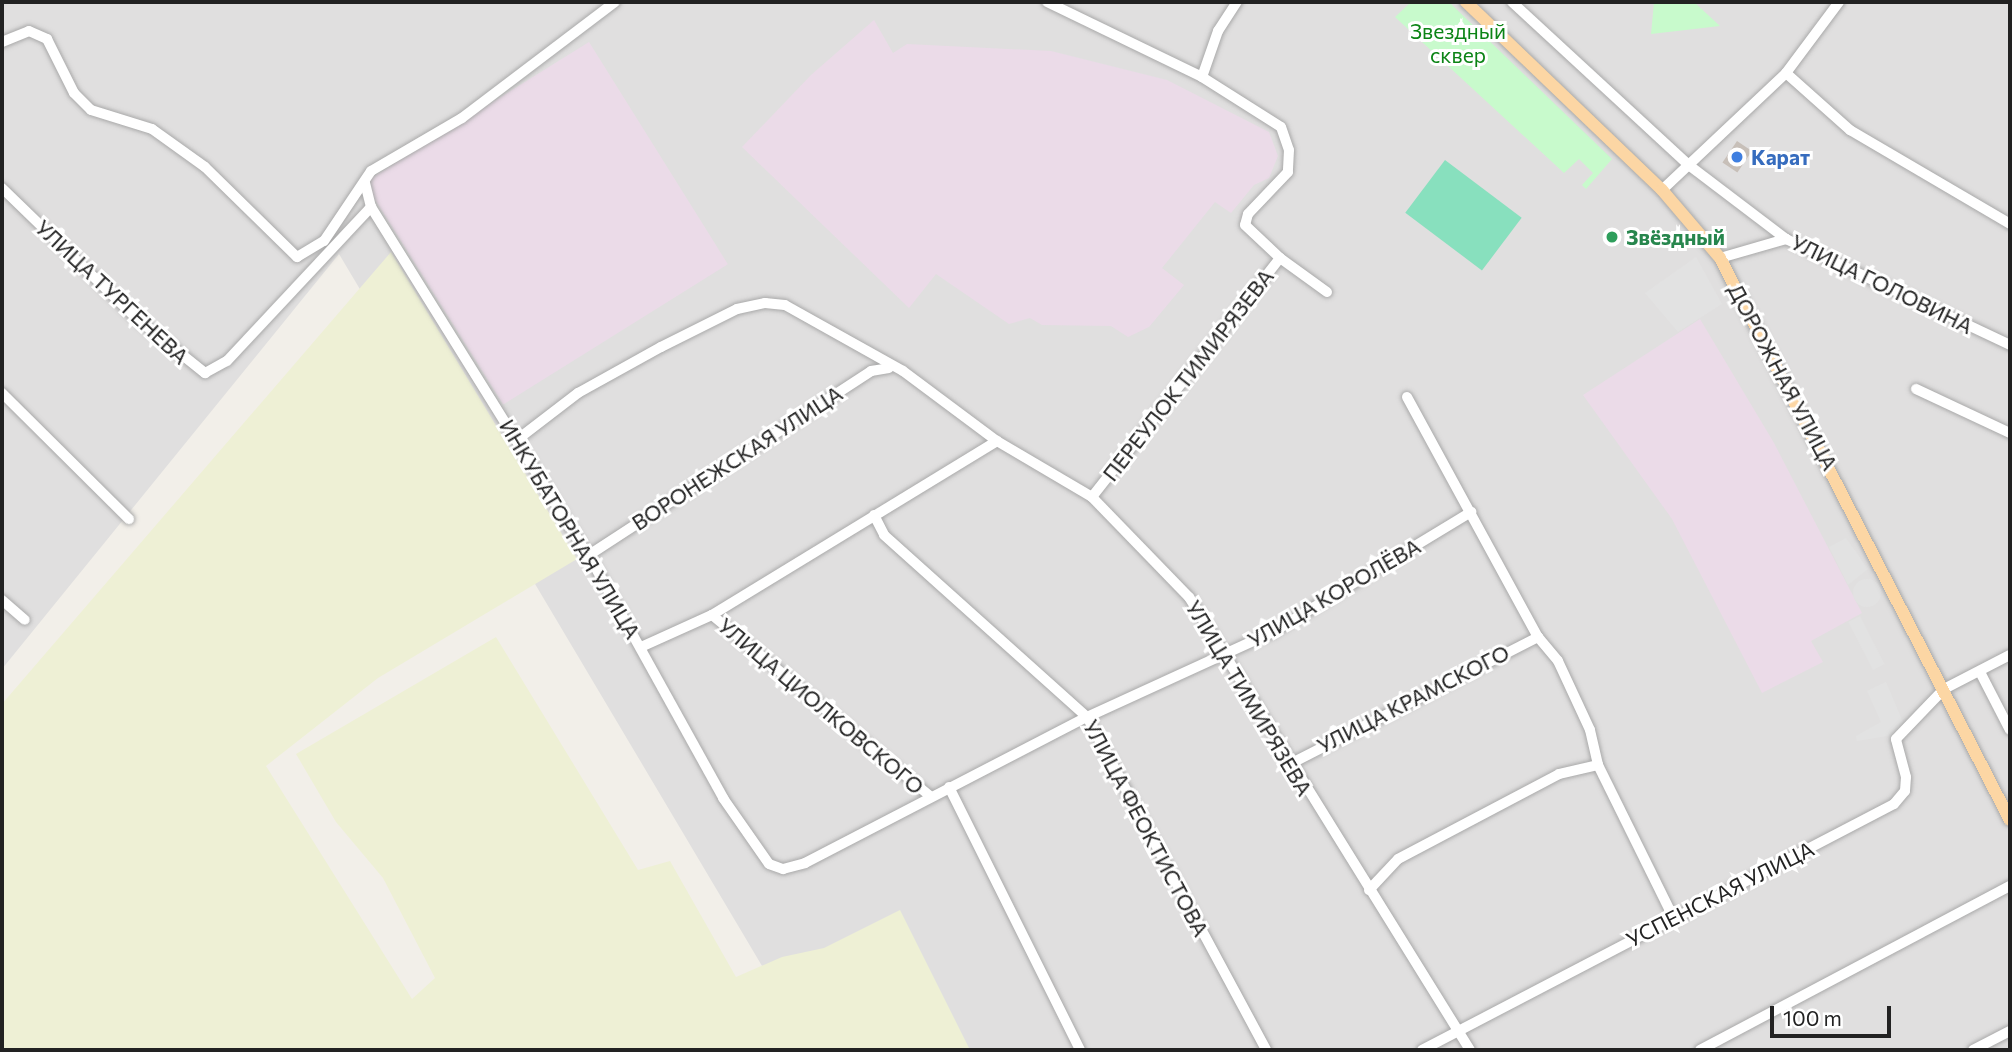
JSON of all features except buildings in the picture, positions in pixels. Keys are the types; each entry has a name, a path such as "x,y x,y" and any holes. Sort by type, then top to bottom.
{"main road":[{"name":"ДОРОЖНАЯ УЛИЦА","path":"1465,2 1662,190 1720,258 2010,820"}],"street":[{"path":"2,42 29,31 47,39 74,93 91,110 152,129 205,167 297,257 324,241 371,171 462,118 615,2"},
{"path":"1047,2 1202,77 1218,31 1237,2"},
{"name":"УЛИЦА ГОЛОВИНА","path":"1511,2 1690,166 1786,239 2010,345"},
{"path":"1662,190 1786,73 1839,2"},
{"path":"1786,73 1850,130 2010,225"},
{"name":"ПЕРЕУЛОК ТИМИРЯЗЕВА","path":"1091,497 1280,258 1245,225 1248,214 1288,172 1289,150 1281,127 1202,77"},
{"name":"ИНКУБАТОРНАЯ УЛИЦА","path":"365,183 371,207 589,555 723,798 769,864 783,869"},
{"name":"УЛИЦА ТУРГЕНЕВА","path":"2,188 135,317 205,373 214,373 244,344 371,207"},
{"path":"1720,258 1786,239"},
{"path":"1280,258 1327,292"},
{"name":"УЛИЦА ТИМИРЯЗЕВА","path":"517,439 578,393 649,353 737,309 765,303 785,305 889,368 903,371 997,441 1091,497 1189,597 1221,655 1470,1050"},
{"name":"ВОРОНЕЖСКАЯ УЛИЦА","path":"589,555 871,371 889,368"},
{"path":"1916,389 2010,433"},
{"path":"2,393 129,519"},
{"path":"1407,397 1538,637 1558,661 1590,730 1598,765 1673,917"},
{"path":"641,647 712,615 997,441"},
{"name":"УЛИЦА КОРОЛЁВА","path":"783,869 805,863 1087,717 1273,632 1471,512"},
{"name":"УЛИЦА ФЕОКТИСТОВА","path":"874,515 884,535 1087,717 1266,1050"},
{"path":"2,600 25,620"},
{"name":"УЛИЦА ЦИОЛКОВСКОГО","path":"712,615 930,796"},
{"name":"УЛИЦА КРАМСКОГО","path":"1290,764 1538,637"},
{"path":"1944,689 2010,656"},
{"path":"1980,672 2010,730"},
{"name":"УСПЕНСКАЯ УЛИЦА","path":"1422,1050 1894,804 1905,791 1906,777 1896,739 1944,689"},
{"path":"1369,890 1398,859 1559,774 1598,765"},
{"name":"УЛИЦА ЦИОЛКОВСКОГО","path":"949,787 1080,1050"},
{"path":"1700,1050 2010,886"},
{"path":"1972,1050 2010,1031"}],"shaded area":[{"path":"2,2 2010,2 2010,1050 812,1050 339,254 2,669"},
{"path":"874,20 893,53 907,44 1051,51 1167,80 1269,132 1278,156 1269,178 1254,185 1231,213 1215,202 1162,268 1184,285 1149,327 1128,337 1111,326 1042,325 1030,318 1009,324 936,274 909,308 742,147 811,75"},
{"path":"589,42 728,264 503,405 364,182"},
{"path":"1696,257 1722,304 1678,332 1645,293"},
{"path":"1700,319 1774,443 1862,613 1811,641 1823,662 1762,693 1672,519 1583,395"},
{"path":"1846,538 1868,569 1848,585 1829,547"},
{"path":"1867,579 1877,583 1881,593 1877,603 1867,607 1857,603 1853,593 1857,583"},
{"path":"1860,616 1885,664 1873,670 1848,622"},
{"path":"1886,682 1905,727 1893,735 1857,741 1856,736 1881,722 1867,691"}],"green space":[{"name":"Звездный сквер","path":"1411,2 1449,2 1612,159 1586,189 1582,185 1593,173 1579,159 1564,173 1395,17"},
{"path":"1654,2 1694,2 1720,26 1651,34"},
{"path":"1445,160 1522,218 1482,270 1405,213"},
{"path":"391,252 577,559 378,678 266,766 412,999 435,978 383,878 336,822 296,754 496,637 638,870 670,861 736,977 782,957 824,948 900,910 970,1050 2,1050 2,704"}],"place":[{"name":"Карат","path":"1737,157"},
{"name":"Звёздный","path":"1612,237"}]}
